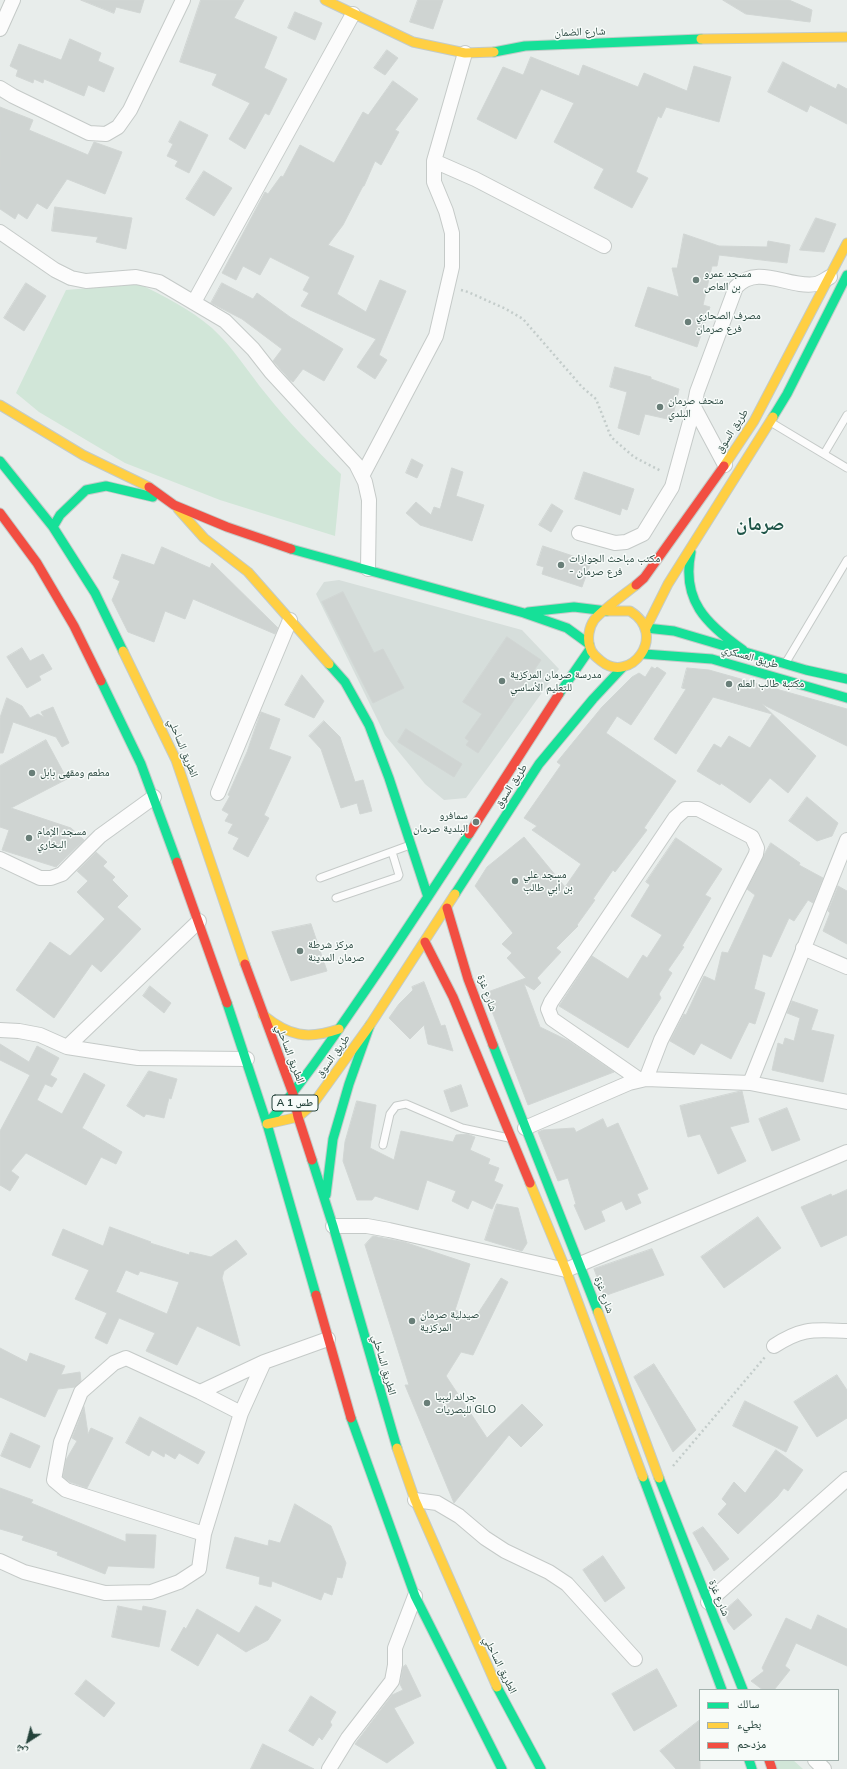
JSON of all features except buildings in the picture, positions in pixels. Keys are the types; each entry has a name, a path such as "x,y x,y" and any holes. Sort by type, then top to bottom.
{"main road":[{"name":"شارع الضمان","path":"325,0 413,42 465,53 498,52 533,46 732,38 847,37"},
{"name":"طريق السوق","path":"606,610 644,578 725,465 754,421 847,243"},
{"path":"53,527 60,515 86,490 97,486 106,486 170,502 227,527 296,551 368,569 524,613 567,628 589,647 603,664 622,668 634,663 644,654 647,643 646,628 668,584 771,422 846,279"},
{"path":"0,405 83,455 155,490 170,502 204,538 248,572 345,682 369,724 428,897"},
{"name":"الطريق الساحلي","path":"0,461 53,527 95,593 176,760 262,1015 293,1094 298,1117 333,1226 386,1426 448,1579 495,1684 541,1769"},
{"name":"A 1 طس","path":"0,513 37,563 74,626 141,764 199,921 247,1059 356,1436 415,1596 502,1769"},
{"path":"693,546 689,560 688,574 690,590 709,623 724,637 743,650"},
{"path":"524,613 574,607 606,610 629,610 636,615 646,628"},
{"path":"589,647 590,628 594,620 606,610"},
{"name":"طريق العسكري","path":"646,628 674,631 743,650 785,664 847,680"},
{"name":"طريق السوق","path":"267,1124 298,1117 313,1104 370,1025 417,934 428,897 589,647"},
{"name":"طريق العسكري","path":"644,654 712,659 847,698"},
{"name":"طريق السوق","path":"267,1124 293,1094 339,1030 417,934 447,908 539,764 593,699 622,668"},
{"name":"شارع غزة","path":"447,908 468,979 525,1128 580,1262 660,1482 741,1689"},
{"path":"417,934 453,997 566,1270 721,1688"},
{"path":"262,1015 275,1026 296,1034 307,1036 324,1035 339,1030"},
{"path":"326,1202 333,1139 349,1084 370,1025"},
{"path":"356,1436 369,1432"}],"street":[{"path":"0,29 13,0"},
{"path":"0,88 89,134 106,134 118,128 130,110 183,0"},
{"path":"194,302 353,14"},
{"path":"362,476 436,336 452,267 452,233 446,211 434,182 434,161 465,53"},
{"path":"434,161 475,179 604,246"},
{"path":"0,232 55,270 71,278 86,281 136,277 159,282 225,321 254,349 271,372 351,458 362,476 369,500 368,569"},
{"path":"579,533 615,543 626,542 644,534 667,498 676,479 697,392 730,299 736,287 742,280 762,276 807,284 817,284 831,276 846,279"},
{"path":"694,407 725,465"},
{"path":"218,793 290,620"},
{"path":"0,859 40,878 51,878 62,874 100,836 154,797"},
{"path":"685,809 698,809 752,837 755,842 756,854 661,1040 643,1079 552,1019 548,1010 551,1002 675,818 685,809"},
{"path":"750,1083 847,840"},
{"path":"67,1047 199,921"},
{"path":"803,948 847,966"},
{"path":"0,1030 19,1031 40,1035 67,1047 138,1058 247,1059"},
{"path":"525,1128 629,1083 643,1079 750,1083 847,1102"},
{"path":"333,1226 367,1226 390,1230 566,1270 580,1262 847,1152"},
{"path":"774,1346 789,1336 809,1330 847,1331"},
{"path":"200,1392 264,1362 328,1339"},
{"path":"204,1534 66,1490 54,1480 61,1442 81,1392 119,1360 126,1358 200,1392 240,1413"},
{"path":"0,1561 24,1572 105,1593 151,1592 179,1582 199,1569 204,1534 240,1413 264,1362"},
{"path":"708,1602 847,1479"},
{"path":"415,1500 437,1503 460,1516 485,1538 505,1551 549,1572 567,1584 635,1659"},
{"path":"329,1769 348,1738 392,1681 395,1665 395,1648 415,1596"},
{"path":"721,1688 731,1689"},
{"path":"816,1761 824,1769"}],"lane":[{"path":"824,454 847,415"},
{"path":"771,422 847,468"},
{"path":"785,664 847,560"},
{"path":"320,878 410,845"},
{"path":"336,898 398,877 399,875 392,852"},
{"path":"383,1144 390,1114 396,1106 406,1104 469,1130 511,1139"}],"path":[{"path":"447,287 468,292 506,309 523,319 582,387 596,399 611,437 634,457 676,479"},
{"path":"660,1482 774,1346"}],"shaded area":[{"path":"339,580 522,630 559,669 466,798 444,800 425,784 385,735 316,594 324,582"}],"green space":[{"path":"139,284 186,309 204,321 220,335 234,351 259,386 284,415 341,474 335,536 220,500 125,463 39,412 16,393 66,290"},
{"path":"776,1761 794,1761 803,1769 776,1769"}],"traffic: fast":[{"path":"494,52 525,46 701,39"},
{"path":"773,417 787,394 847,275"},
{"path":"0,461 53,527 95,593 123,651"},
{"path":"53,527 60,515 86,490 106,486 153,497"},
{"path":"291,549 524,613 567,628 589,644"},
{"path":"691,552 689,569 690,584 693,597 699,609 718,630 743,650"},
{"path":"528,612 574,607 607,611"},
{"path":"646,628 674,631 806,670 847,679"},
{"path":"559,694 590,649"},
{"path":"644,654 712,659 847,698"},
{"path":"329,664 345,682 369,725 389,778 428,897"},
{"path":"455,894 539,764 593,699 622,668"},
{"path":"101,681 141,764 177,862"},
{"path":"267,1124 335,1035 469,834"},
{"path":"227,1003 267,1124 316,1295"},
{"path":"326,1195 333,1139 349,1084 370,1025"},
{"path":"493,1045 598,1312"},
{"path":"312,1160 333,1226 397,1448"},
{"path":"351,1418 415,1596 502,1769"},
{"path":"643,1477 722,1689"},
{"path":"659,1478 743,1689"},
{"path":"497,1687 541,1769"},
{"path":"749,1761 752,1769"}],"traffic: slow":[{"path":"325,0 413,42 465,53 494,52"},
{"path":"701,39 847,37"},
{"path":"724,466 754,421 847,243"},
{"path":"0,405 83,455 149,487"},
{"path":"646,628 668,584 773,417"},
{"path":"178,509 204,538 248,572 329,664"},
{"path":"607,611 630,611 641,621 646,632 646,644 641,654 633,662 623,667 612,667 601,661 591,649 589,633 592,623 597,616 636,585"},
{"path":"123,651 176,760 245,964"},
{"path":"267,1124 298,1117 313,1104 370,1025 455,894"},
{"path":"263,1015 281,1028 299,1034 317,1034 339,1029"},
{"path":"530,1183 566,1270 643,1477"},
{"path":"598,1312 659,1478"},
{"path":"397,1448 415,1500 497,1687"}],"traffic: jam":[{"path":"636,585 644,578 724,466"},
{"path":"149,487 174,505 227,527 291,549"},
{"path":"0,513 37,563 74,626 101,681"},
{"path":"469,834 559,694"},
{"path":"177,862 227,1003"},
{"path":"447,908 468,979 493,1045"},
{"path":"425,942 453,997 530,1183"},
{"path":"245,964 293,1094 298,1117 312,1160"},
{"path":"316,1295 351,1418"},
{"path":"769,1761 772,1769"}],"place":[{"name":"مسجد عمرو بن العاص","path":"696,280"},
{"name":"مصرف الصحاري فرع صرمان","path":"688,322"},
{"name":"متحف صرمان البلدي","path":"660,407"},
{"name":"مكتب مباحث الجوازات - فرع صرمان","path":"561,565"},
{"name":"مدرسة صرمان المركزية للتعليم الأساسي","path":"502,681"},
{"name":"مكتبة طالب العلم","path":"729,684"},
{"name":"مطعم ومقهى بابل","path":"32,773"},
{"name":"سمافرو البلدية صرمان","path":"476,822"},
{"name":"مسجد الإمام البخاري","path":"29,838"},
{"name":"مسجد علي بن أبي طالب","path":"515,881"},
{"name":"مركز شرطة صرمان المدينة","path":"300,951"},
{"name":"صيدلية صرمان المركزية","path":"412,1321"},
{"name":"جراند ليبيا للبصريات GLO","path":"427,1403"}],"district":[{"name":"صرمان","path":"760,524"}]}
